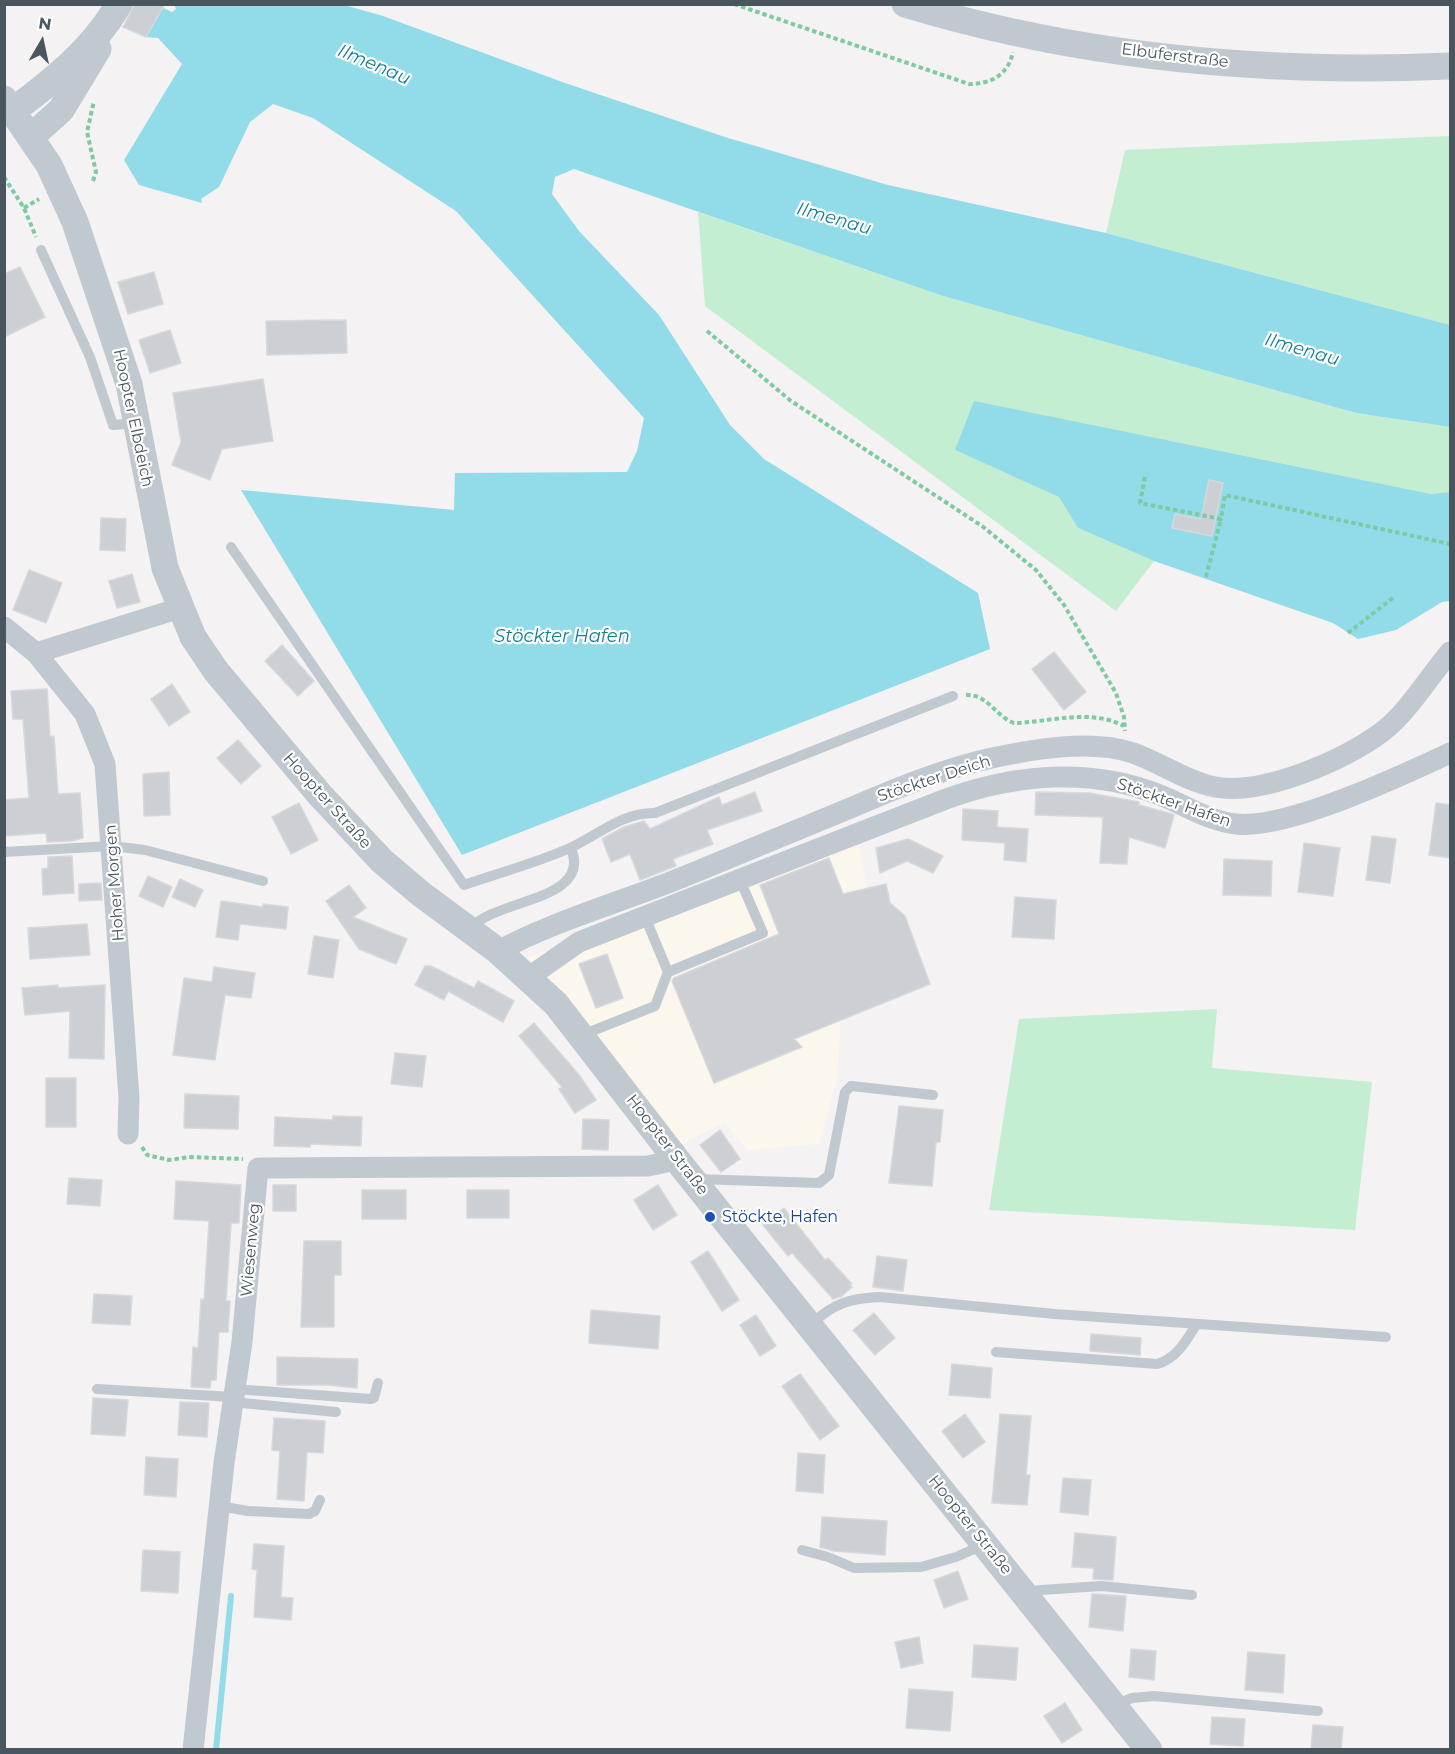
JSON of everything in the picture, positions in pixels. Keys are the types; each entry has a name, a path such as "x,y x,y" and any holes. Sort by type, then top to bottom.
{"street":[{"name":"Elbuferstraße","path":"905,4 1017,32 1123,51 1232,63 1383,69 1450,66"},
{"path":"9,105 51,82 81,54 114,12"},
{"path":"32,136 49,123 71,96 96,55 114,12"},
{"name":"Hoopter Elbdeich","path":"9,105 32,136 62,192 85,247 117,343 137,423 165,568 193,637 233,693"},
{"path":"36,653 180,608"},
{"name":"Hoher Morgen","path":"4,627 36,653 85,714 105,764 129,1098 128,1134"},
{"name":"Stöckter Deich","path":"498,951 550,926 659,886 944,772 993,758 1042,750 1073,748 1122,750 1214,787 1240,788 1282,779 1333,760 1383,731 1450,652"},
{"name":"Hoopter Straße","path":"233,693 320,795 381,861 529,977 582,1035 685,1169 1149,1749"},
{"name":"Stöckter Hafen","path":"529,977 579,942 946,799 1001,782 1048,777 1102,779 1159,794 1214,820 1238,825 1301,813 1368,789 1450,753"},
{"path":"258,1168 648,1166 685,1169"},
{"name":"Wiesenweg","path":"192,1749 219,1506 242,1342 258,1168"}],"lane":[{"path":"42,250 90,357 113,425 137,423"},
{"path":"231,548 464,885 571,848 599,830 641,813 655,813 953,696"},
{"path":"4,852 112,846 145,850 263,881"},
{"path":"470,930 477,920 499,909 550,892 567,883 574,868 575,858 571,848"},
{"path":"668,972 762,933 740,880"},
{"path":"582,1035 655,1006 668,972 645,917"},
{"path":"685,1169 819,1183 829,1175 845,1092 851,1086 933,1095"},
{"path":"810,1326 826,1310 855,1298 880,1297 1196,1325 1386,1337"},
{"path":"996,1352 1156,1364 1165,1362 1183,1346 1196,1325"},
{"path":"97,1389 233,1396 371,1399 375,1398 378,1383"},
{"path":"233,1396 336,1412"},
{"path":"219,1506 248,1511 309,1514 315,1511 320,1500"},
{"path":"802,1550 828,1557 854,1568 921,1567 956,1557 985,1544"},
{"path":"1023,1592 1101,1586 1192,1595"},
{"path":"1114,1705 1132,1698 1154,1696 1318,1711"}],"path":[{"path":"734,4 969,84 987,83 1003,74 1012,58 1017,32"},
{"path":"93,181 96,172 87,132 90,111 98,92"},
{"path":"4,177 24,208 42,250"},
{"path":"24,208 39,199"},
{"path":"708,331 791,401 981,526 1036,570 1064,605 1116,693 1124,726 1122,750"},
{"path":"1145,477 1140,503 1221,519"},
{"path":"1206,578 1225,495 1450,544"},
{"path":"1348,633 1394,597"},
{"path":"953,696 970,695 988,701 1005,719 1014,723 1091,716 1105,718 1124,726"},
{"path":"128,1134 147,1155 155,1158 169,1161 189,1157 249,1159 258,1168"}],"shaded area":[{"path":"856,828 867,889 907,924 930,984 841,1019 837,1080 819,1144 747,1150 725,1122 678,1146 528,958"}],"green space":[{"path":"1450,136 1450,325 1106,233 1125,150"},
{"path":"698,212 943,296 1356,413 1450,427 1450,492 1431,494 955,450 1060,497 1078,528 1154,561 1116,611 705,306"},
{"path":"1217,1009 1212,1068 1372,1082 1355,1230 989,1210 1019,1019"}],"water":[{"name":"Ilmenau","path":"174,4 344,5 383,16 565,83 725,137 888,185 1106,233 1450,325 1450,427 1356,413 943,296 574,169 555,177 552,194 579,231 659,315 730,425 764,459 978,593 990,649 462,855 241,490 454,510 455,473 627,472 637,451 644,418 456,211 313,118 273,104 250,122 219,187 201,199 202,203 139,185 124,160 182,64 158,38 146,37 163,8 172,12 176,9"},
{"path":"974,401 1431,494 1450,492 1450,601 1442,602 1396,630 1358,639 1333,623 1154,561 1078,528 1059,497 955,450"}],"building":[{"path":"135,4 165,4 146,37 123,27"},
{"path":"20,267 45,317 4,337 4,274"},
{"path":"154,272 163,304 128,314 118,282"},
{"path":"346,320 347,353 267,355 266,321"},
{"path":"170,330 181,363 150,373 139,340"},
{"path":"263,379 273,441 222,449 210,480 172,465 181,442 173,393"},
{"path":"1209,480 1223,483 1212,536 1172,528 1175,514 1201,519"},
{"path":"101,518 126,519 125,551 100,550"},
{"path":"29,570 62,583 46,623 13,610"},
{"path":"132,574 140,602 117,608 109,581"},
{"path":"282,645 314,681 298,696 265,661"},
{"path":"1054,652 1086,692 1064,710 1032,669"},
{"path":"172,684 190,712 169,726 151,699"},
{"path":"47,689 50,737 54,736 58,794 80,793 83,838 71,841 47,842 46,833 4,836 4,800 29,798 23,719 13,719 11,691"},
{"path":"238,740 261,766 241,784 217,758"},
{"path":"169,772 170,815 144,816 143,774"},
{"path":"755,792 762,811 707,830 713,844 673,859 676,866 640,880 630,854 611,862 602,839 624,827 644,821 650,829 719,797 722,805"},
{"path":"1036,792 1090,793 1139,802 1139,805 1172,814 1174,815 1165,848 1129,837 1127,864 1100,863 1103,817 1035,815"},
{"path":"299,803 318,840 291,854 272,817"},
{"path":"1436,803 1450,805 1450,858 1429,855"},
{"path":"963,809 998,811 997,827 1028,829 1026,862 1004,860 1005,843 962,840"},
{"path":"1372,836 1396,839 1390,883 1366,880"},
{"path":"908,839 943,856 933,873 907,861 880,873 876,848"},
{"path":"1304,843 1340,848 1333,896 1298,892"},
{"path":"72,856 74,893 43,895 42,869 48,868 48,857"},
{"path":"829,858 843,894 886,884 890,903 905,916 930,984 794,1039 802,1047 714,1083 672,981 674,978 779,934 760,885"},
{"path":"1224,859 1272,861 1271,896 1223,895"},
{"path":"148,876 172,887 163,907 139,896"},
{"path":"180,879 203,890 195,907 172,897"},
{"path":"101,883 102,900 79,901 79,884"},
{"path":"349,885 366,908 353,917 407,939 396,964 359,949 326,901"},
{"path":"1015,897 1056,900 1054,939 1012,937"},
{"path":"221,901 263,907 263,904 288,907 286,929 240,924 238,940 216,937"},
{"path":"87,924 90,955 30,959 28,928"},
{"path":"314,936 339,940 333,978 308,974"},
{"path":"607,954 623,998 596,1008 579,964"},
{"path":"425,966 431,966 474,988 478,981 514,1001 503,1022 448,991 444,1000 415,985"},
{"path":"214,967 255,973 251,998 225,995 215,1060 173,1055 184,978 212,982"},
{"path":"58,985 58,988 105,985 104,1059 69,1058 70,1011 25,1015 22,988"},
{"path":"534,1023 580,1076 596,1100 575,1113 559,1089 562,1087 519,1036"},
{"path":"395,1053 426,1056 422,1087 391,1084"},
{"path":"46,1078 76,1078 76,1127 46,1127"},
{"path":"185,1094 239,1096 238,1129 184,1128"},
{"path":"899,1106 943,1110 940,1142 936,1142 932,1186 889,1183"},
{"path":"333,1116 362,1117 361,1146 311,1144 310,1147 274,1146 275,1117 333,1120"},
{"path":"583,1119 609,1120 608,1150 582,1149"},
{"path":"720,1130 740,1159 721,1172 700,1145"},
{"path":"69,1178 102,1180 100,1206 67,1204"},
{"path":"176,1181 241,1185 239,1223 231,1223 226,1301 230,1301 228,1332 219,1332 216,1380 211,1380 210,1388 191,1387 193,1347 198,1348 201,1299 204,1300 209,1221 174,1219"},
{"path":"273,1185 296,1185 296,1211 273,1211"},
{"path":"658,1185 677,1215 653,1230 634,1200"},
{"path":"362,1190 406,1190 406,1219 362,1219"},
{"path":"467,1190 509,1190 509,1218 467,1218"},
{"path":"784,1208 825,1260 828,1258 852,1284 849,1284 852,1287 842,1296 833,1299 792,1253 788,1256 763,1225"},
{"path":"304,1241 341,1241 341,1275 334,1275 334,1327 301,1327"},
{"path":"708,1251 739,1300 722,1311 691,1262"},
{"path":"877,1256 907,1260 903,1291 873,1287"},
{"path":"94,1294 132,1296 130,1325 92,1323"},
{"path":"591,1310 660,1316 658,1349 589,1343"},
{"path":"874,1313 895,1338 875,1355 853,1330"},
{"path":"756,1315 776,1346 760,1356 740,1325"},
{"path":"1091,1334 1141,1338 1140,1355 1090,1351"},
{"path":"277,1357 358,1359 357,1388 327,1385 277,1385"},
{"path":"952,1364 992,1368 990,1398 949,1395"},
{"path":"800,1374 839,1426 820,1440 782,1386"},
{"path":"93,1398 128,1400 125,1436 91,1434"},
{"path":"180,1402 209,1403 207,1437 178,1435"},
{"path":"965,1414 985,1442 963,1458 942,1431"},
{"path":"1000,1414 1031,1416 1026,1475 1030,1475 1027,1505 992,1503"},
{"path":"274,1418 325,1421 323,1453 307,1452 304,1501 277,1499 280,1451 272,1450"},
{"path":"798,1453 825,1455 823,1493 796,1491"},
{"path":"146,1457 178,1459 176,1497 144,1495"},
{"path":"1063,1478 1091,1480 1088,1515 1060,1512"},
{"path":"822,1517 887,1521 885,1555 834,1551 820,1547"},
{"path":"1075,1533 1116,1537 1113,1580 1093,1579 1094,1568 1072,1567"},
{"path":"254,1544 284,1546 281,1597 293,1598 291,1620 254,1617 257,1570 252,1569"},
{"path":"143,1550 180,1552 178,1593 141,1591"},
{"path":"958,1571 968,1599 944,1608 934,1580"},
{"path":"1092,1594 1126,1596 1123,1631 1089,1627"},
{"path":"919,1637 923,1663 901,1668 895,1642"},
{"path":"974,1645 1018,1648 1016,1680 972,1677"},
{"path":"1131,1649 1156,1651 1154,1680 1129,1677"},
{"path":"1248,1652 1285,1655 1283,1693 1245,1690"},
{"path":"909,1689 953,1692 950,1731 906,1728"},
{"path":"1065,1703 1082,1730 1062,1743 1044,1716"},
{"path":"1212,1717 1245,1719 1243,1746 1210,1744"},
{"path":"1313,1725 1343,1727 1341,1749 1311,1749"}],"waterway":[{"path":"216,1750 231,1596"}],"place":[{"name":"Stöckte, Hafen","path":"710,1217"}]}
